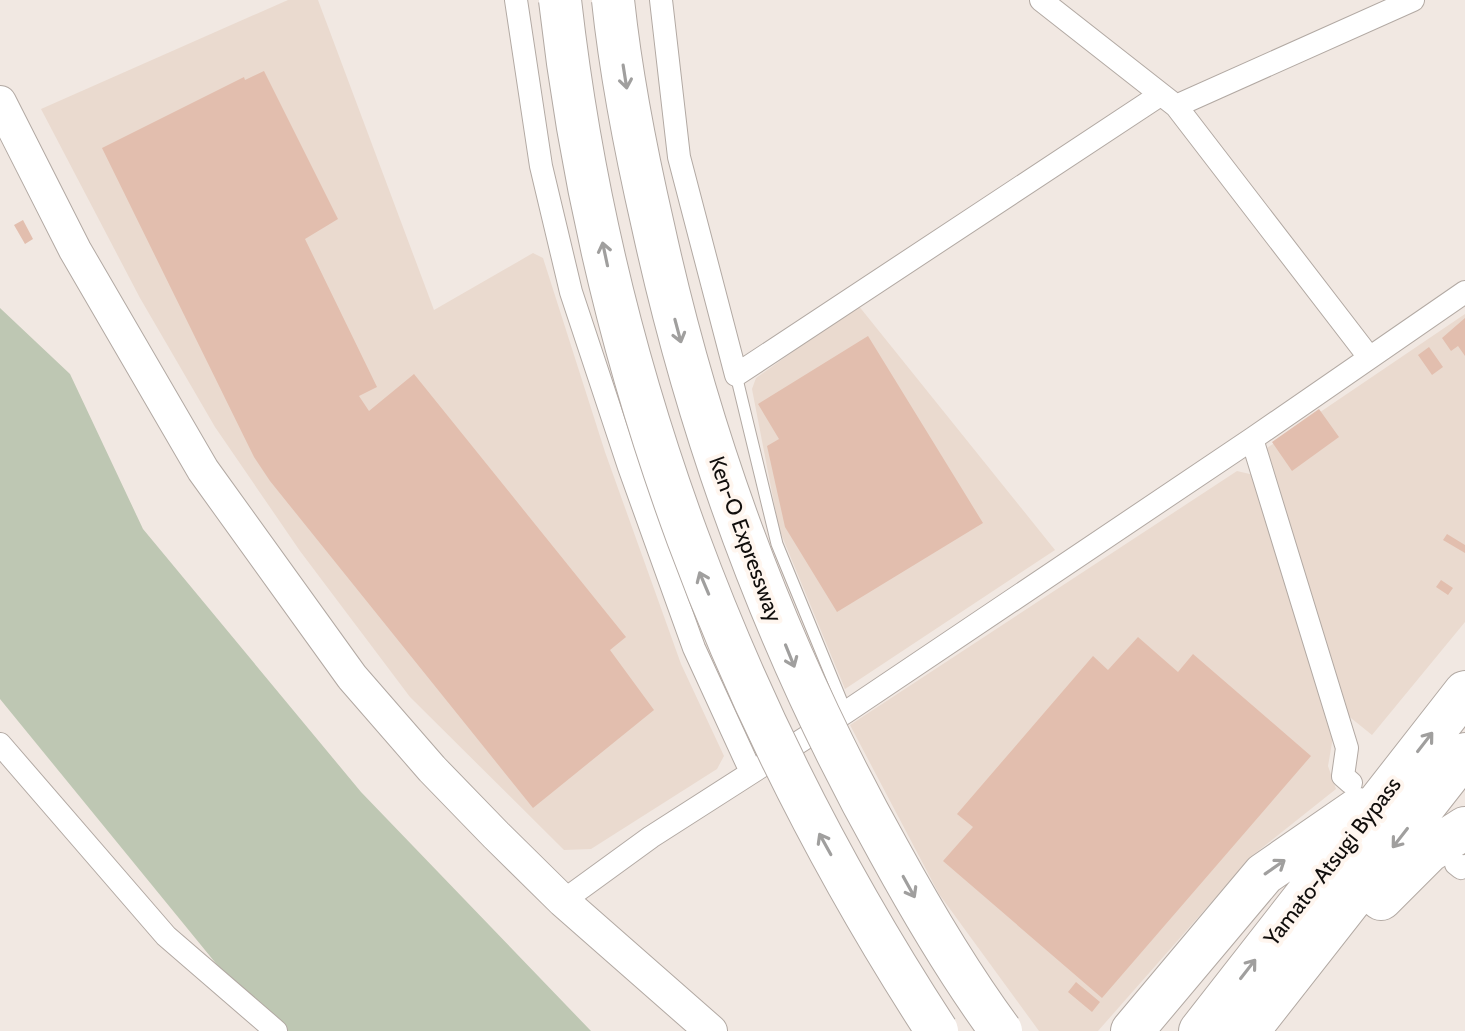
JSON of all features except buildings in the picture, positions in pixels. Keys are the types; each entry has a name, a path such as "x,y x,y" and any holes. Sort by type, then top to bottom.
{"highway":[{"path":"560,0 584,159 615,300 651,433 695,561 751,696 811,818 881,945 937,1031"},
{"name":"Ken-O Expressway","path":"613,0 637,155 666,285 699,408 741,535 794,666 855,790 923,912 1001,1031"},
{"name":"Yamato-Atsugi Bypass","path":"1200,1031 1371,784 1465,692"},
{"name":"Yamato-Atsugi Bypass","path":"1248,1031 1465,754"},
{"path":"1132,1031 1264,874 1371,784"},
{"path":"1273,1031 1392,885 1429,851 1462,853"}],"street":[{"path":"516,0 541,166 571,292 694,648 751,772"},
{"path":"661,0 679,157 736,375 1168,100 1413,0"},
{"path":"1041,0 1168,100 1369,357"},
{"path":"0,102 75,250 203,470 298,605 376,707 442,780 563,901 711,1031"},
{"path":"563,901 651,837 846,712 1465,292"},
{"path":"1252,439 1347,748 1343,776 1371,784"},
{"path":"0,744 166,936 276,1031"}],"lane":[{"path":"736,375 777,544 846,712"}],"shaded area":[{"path":"288,0 318,0 434,310 533,253 543,258 605,452 681,664 724,756 717,769 591,849 564,850 410,697 300,551 215,427 140,298 41,109"},
{"path":"858,305 1055,550 845,689 779,529 752,389 756,378"},
{"path":"1465,314 1465,622 1372,735 1346,714 1267,448"},
{"path":"1237,471 1254,475 1333,737 1328,766 1336,789 1253,855 1098,1031 1039,1031 939,894 850,725"}],"green space":[{"path":"0,308 70,374 143,529 361,792 591,1031 271,1031 0,699"}]}
